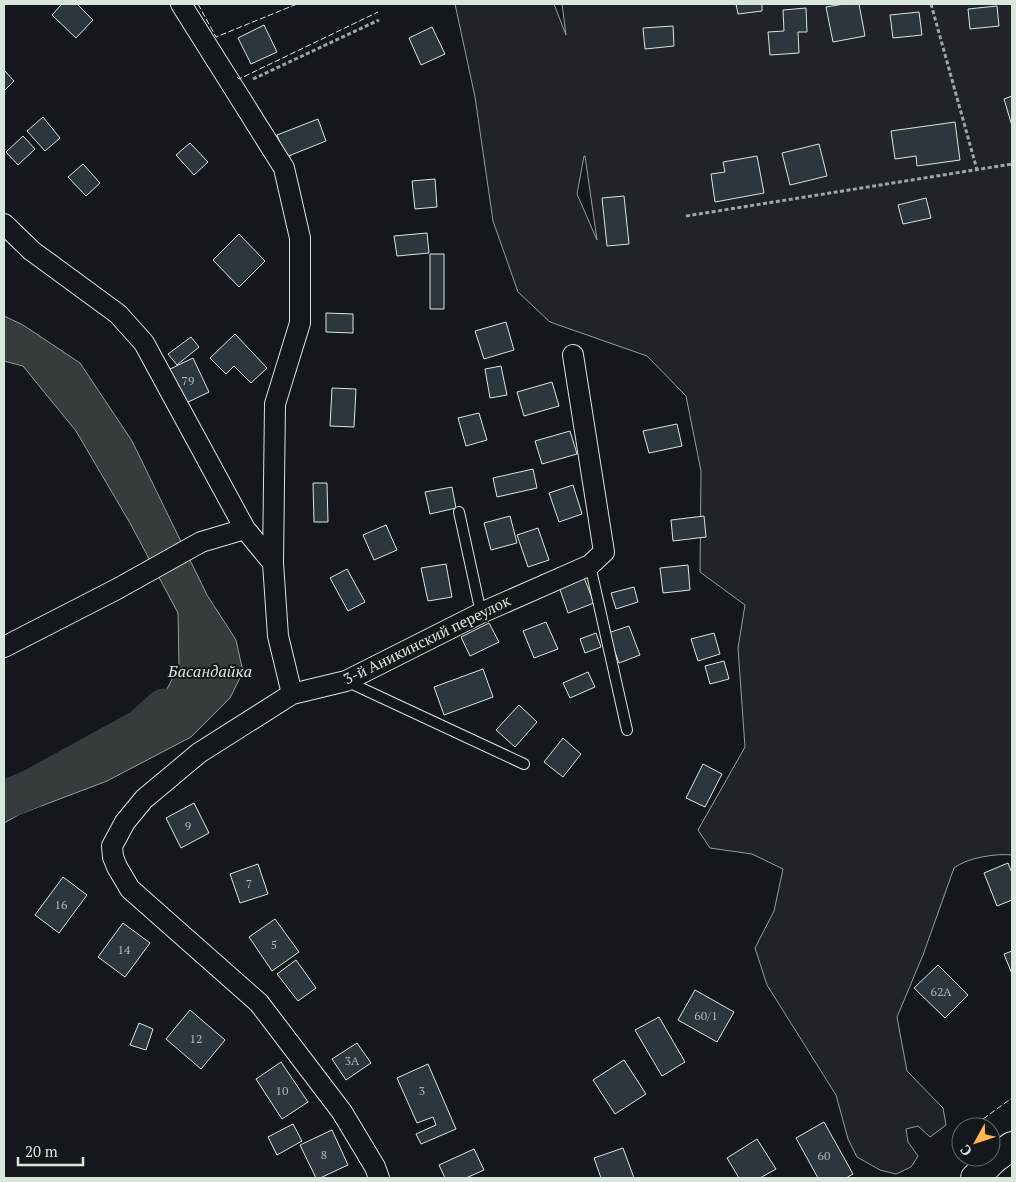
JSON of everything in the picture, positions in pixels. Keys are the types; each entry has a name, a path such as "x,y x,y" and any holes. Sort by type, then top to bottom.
{"street":[{"path":"181,4 284,168 300,238 300,323 275,404 274,564 278,636 292,694"},
{"path":"4,224 32,251 118,314 144,343 246,530 274,564"},
{"path":"572,354 604,552 590,565"},
{"path":"4,647 130,582 201,542 246,530"},
{"name":"3-й Аникинский переулок","path":"379,1178 375,1167 342,1112 259,1003 130,889 112,857 112,846 124,822 144,799 199,753 292,694 346,681 481,613 590,565"},
{"path":"975,1178 994,1159 1012,1146"}],"lane":[{"path":"459,512 481,613"},
{"path":"590,565 627,730"},
{"path":"346,681 524,764"}],"path":[{"path":"931,4 977,170"},
{"path":"234,88 379,20"},
{"path":"686,216 1012,164"}],"shaded area":[{"path":"455,4 554,4 566,35 562,4 1012,4 1012,855 982,857 966,861 954,868 923,955 897,1017 907,1071 943,1108 946,1125 930,1137 918,1126 906,1129 908,1142 918,1156 911,1167 896,1174 880,1170 857,1157 848,1139 836,1095 767,985 755,948 774,911 783,869 752,854 710,848 698,830 745,747 738,648 745,605 700,572 701,471 686,396 647,356 550,322 518,292 493,221 475,97","holes":["585,156 597,240 577,194"]}],"water":[{"name":"Басандайка","path":"4,316 23,325 80,363 132,441 207,595 236,640 243,672 230,698 191,737 107,781 20,814 4,823 4,794 102,755 155,712 179,666 178,613 130,523 76,431 23,366 4,361"}],"building":[{"path":"62,4 77,4 93,20 76,38 52,15"},
{"path":"736,4 762,4 762,11 738,14"},
{"path":"859,4 865,36 833,42 826,7"},
{"path":"997,6 999,26 970,29 968,9"},
{"path":"806,8 807,32 798,32 799,53 770,55 768,32 784,31 783,10"},
{"path":"919,12 922,35 893,38 890,15"},
{"path":"264,25 277,52 251,64 238,38"},
{"path":"673,26 674,46 645,49 643,28"},
{"path":"432,27 445,54 421,65 409,38"},
{"path":"4,70 14,81 4,91"},
{"path":"1012,96 1012,126 1004,99"},
{"path":"43,117 60,138 45,151 27,131"},
{"path":"318,119 326,141 286,157 277,135"},
{"path":"955,122 960,160 917,166 916,156 895,159 891,131"},
{"path":"23,136 35,149 18,165 6,152"},
{"path":"190,143 208,162 194,175 176,155"},
{"path":"819,144 827,176 790,185 782,153"},
{"path":"757,156 764,193 715,202 711,174 725,172 723,162"},
{"path":"83,164 100,183 86,196 68,177"},
{"path":"435,179 437,207 415,209 412,181"},
{"path":"624,196 629,244 607,246 602,198"},
{"path":"926,198 931,218 903,224 898,205"},
{"path":"427,233 429,253 397,256 394,236"},
{"path":"239,234 265,261 239,287 213,260"},
{"path":"430,254 444,254 444,309 430,309"},
{"path":"326,313 353,314 353,333 326,332"},
{"path":"506,322 514,350 484,359 475,331"},
{"path":"235,334 267,368 251,383 234,366 226,374 210,358"},
{"path":"191,337 199,347 177,365 168,354"},
{"path":"193,358 209,392 184,404 168,370"},
{"path":"501,366 507,395 490,398 485,369"},
{"path":"552,382 559,406 524,416 517,392"},
{"path":"332,388 356,389 354,427 330,426"},
{"path":"479,413 487,440 466,446 458,418"},
{"path":"677,424 682,446 649,453 643,431"},
{"path":"570,431 577,454 542,464 535,441"},
{"path":"533,469 537,488 497,497 493,478"},
{"path":"313,483 327,483 328,522 314,522"},
{"path":"573,485 582,514 559,522 549,493"},
{"path":"452,487 456,508 430,514 425,492"},
{"path":"510,516 517,543 491,550 484,523"},
{"path":"704,516 706,537 673,541 671,520"},
{"path":"386,525 397,550 374,560 363,535"},
{"path":"538,528 549,560 528,567 517,535"},
{"path":"446,564 452,597 428,601 421,568"},
{"path":"688,565 690,590 663,593 660,568"},
{"path":"347,569 365,602 348,611 330,578"},
{"path":"583,575 594,603 568,613 558,584"},
{"path":"634,587 638,602 616,609 611,593"},
{"path":"546,622 558,649 534,658 523,631"},
{"path":"489,623 499,642 470,656 461,637"},
{"path":"629,626 640,655 619,663 608,633"},
{"path":"596,633 601,647 585,653 580,639"},
{"path":"714,633 720,654 698,661 691,639"},
{"path":"724,661 729,679 710,684 705,666"},
{"path":"483,669 493,697 444,715 434,687"},
{"path":"588,672 595,687 570,698 563,683"},
{"path":"519,705 537,722 515,747 496,730"},
{"path":"563,738 581,754 563,777 544,762"},
{"path":"703,764 722,774 705,807 686,798"},
{"path":"194,803 209,833 181,848 166,818"},
{"path":"1008,863 1012,873 1012,900 997,906 984,873"},
{"path":"258,864 268,894 240,903 230,874"},
{"path":"63,877 87,895 59,933 35,915"},
{"path":"275,919 299,952 272,971 249,937"},
{"path":"123,923 150,943 125,977 98,957"},
{"path":"1012,951 1012,974 1004,954"},
{"path":"296,960 316,988 298,1001 277,974"},
{"path":"938,965 968,995 945,1018 914,988"},
{"path":"695,990 734,1012 717,1042 678,1020"},
{"path":"190,1010 225,1040 201,1069 166,1039"},
{"path":"659,1017 685,1062 662,1076 635,1030"},
{"path":"139,1023 153,1029 146,1050 130,1045"},
{"path":"357,1043 371,1063 346,1080 332,1059"},
{"path":"624,1060 646,1094 615,1114 593,1080"},
{"path":"281,1062 308,1102 282,1119 256,1079"},
{"path":"428,1064 456,1129 421,1144 416,1134 436,1125 433,1117 417,1123 397,1078"},
{"path":"824,1122 853,1174 846,1178 818,1178 796,1138"},
{"path":"293,1124 302,1141 277,1155 268,1137"},
{"path":"332,1130 348,1165 320,1178 316,1178 300,1145"},
{"path":"757,1139 776,1169 760,1178 739,1178 727,1158"},
{"path":"623,1148 634,1178 601,1178 594,1158"},
{"path":"474,1149 484,1170 466,1178 445,1178 439,1165"}],"waterway":[{"name":"Басандайка","path":"4,800 31,789 142,728 164,708"}],"fence":[{"path":"198,4 216,37 297,4"},
{"path":"237,77 239,79 378,12"},
{"path":"986,1117 1012,1098"}]}
